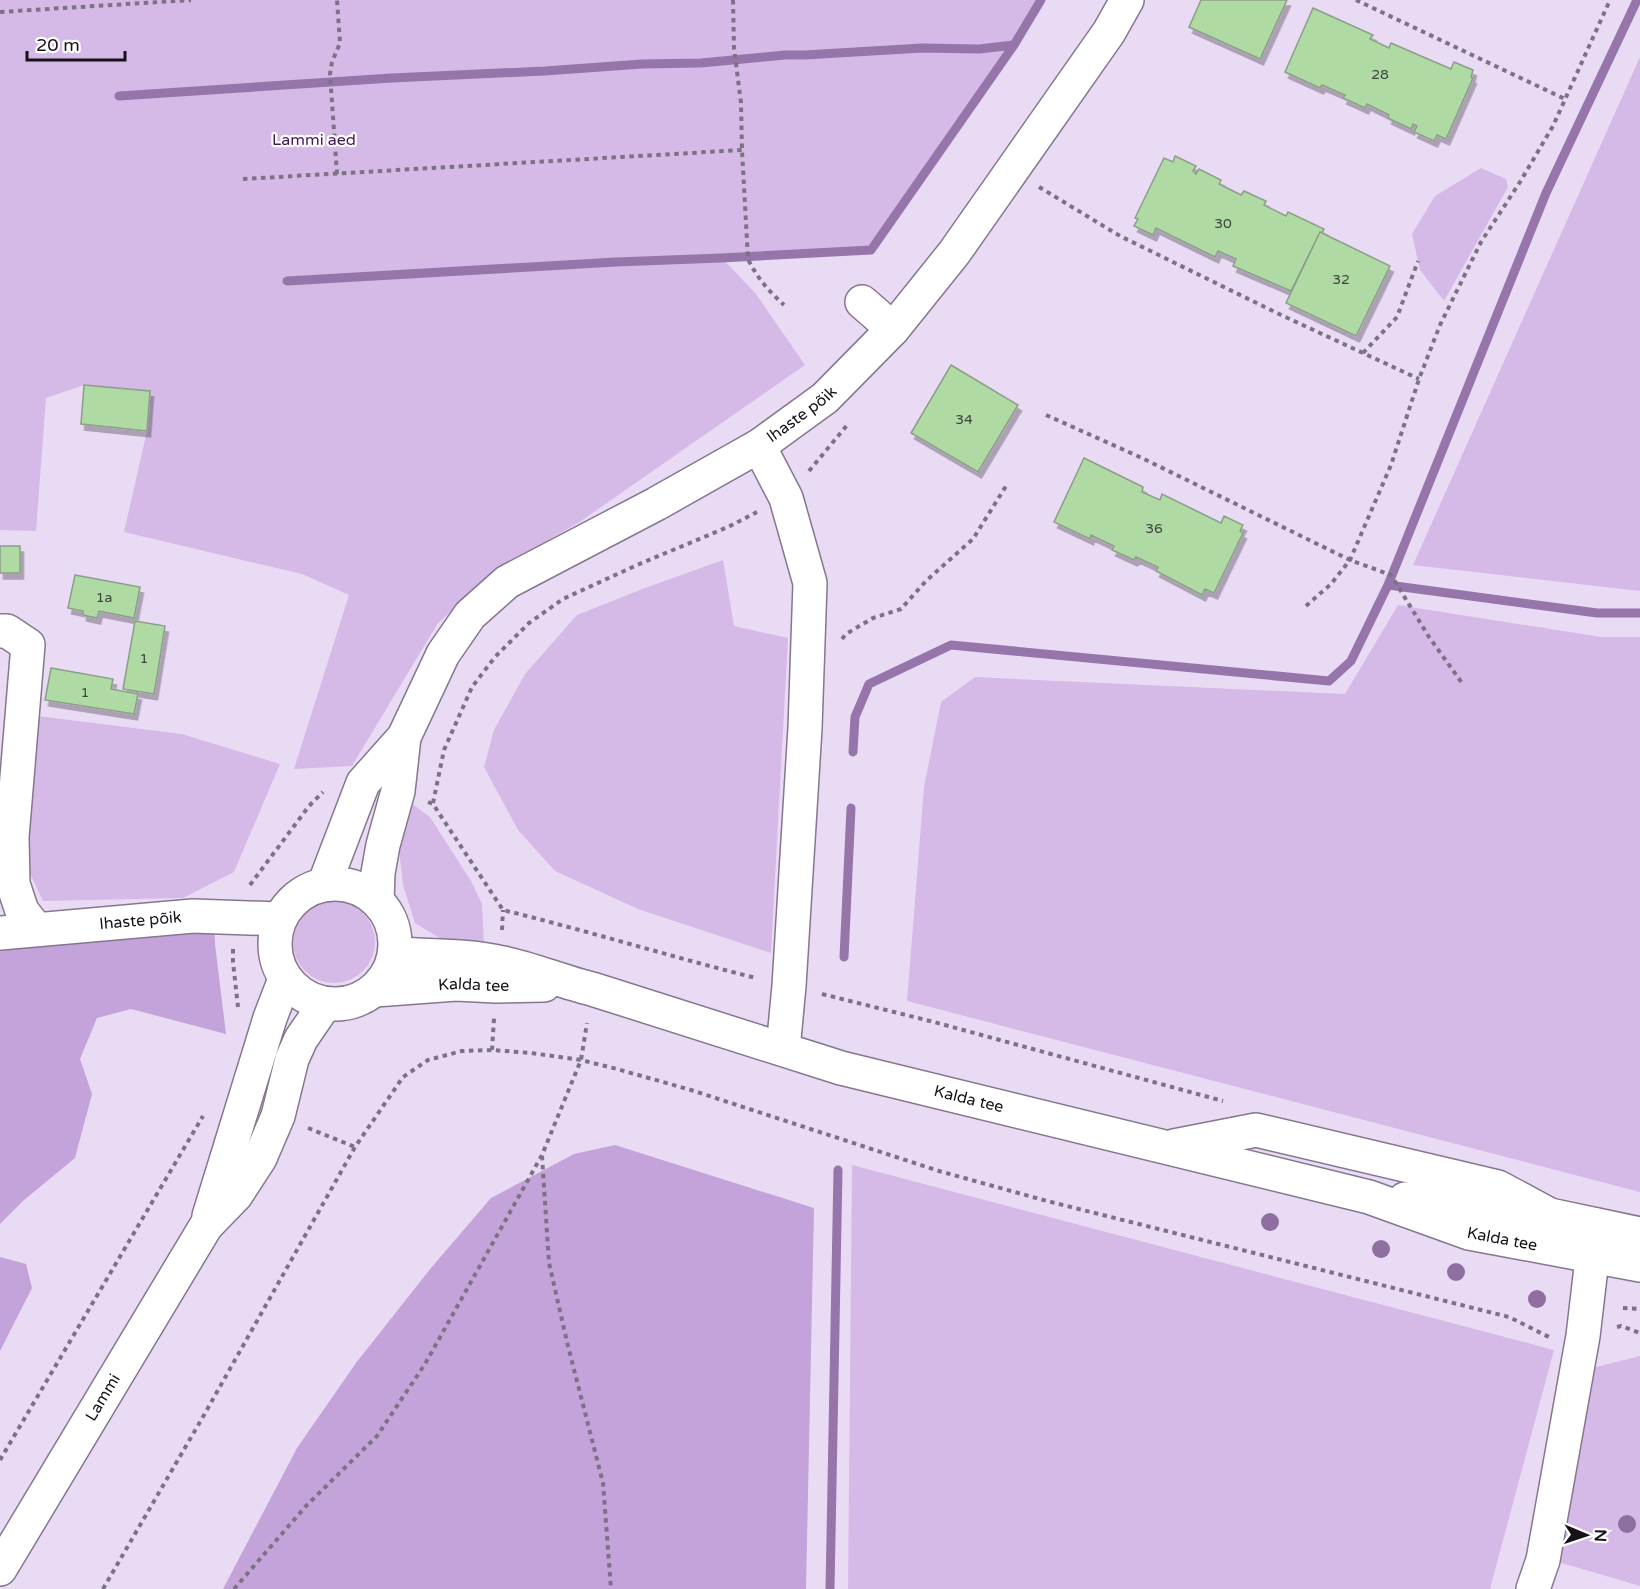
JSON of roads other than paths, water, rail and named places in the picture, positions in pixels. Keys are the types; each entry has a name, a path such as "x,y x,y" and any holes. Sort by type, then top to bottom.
{"street":[{"name":"Ihaste põik","path":"324,885 363,783 404,737 443,654 470,615 507,582 656,504 759,446 825,398 893,329 954,253 1109,32 1126,0"},
{"path":"862,302 893,329"},
{"path":"759,446 786,498 810,583 804,740 783,1048"},
{"path":"0,631 7,631 28,645 11,706 12,837 14,884 22,911 36,929"},
{"name":"Ihaste põik","path":"377,901 378,873 398,791 404,737"},
{"path":"344,884 360,888 377,901 388,915 395,933 395,954 388,974 375,990 358,1001 338,1005 325,1004 317,1003 299,993 285,979 276,960 274,939 280,919 291,902 307,891 324,885 344,884"},
{"name":"Ihaste põik","path":"0,933 193,916 280,919"},
{"name":"Kalda tee","path":"395,954 460,957 527,968 842,1068 1369,1197 1469,1233 1593,1253 1640,1265"},
{"name":"Lammi","path":"206,1226 270,1018 285,979"},
{"name":"Kalda tee","path":"375,990 456,984 582,987"},
{"name":"Lammi","path":"0,1569 206,1226 236,1195 260,1158 278,1116 292,1059 301,1039 325,1004"},
{"path":"1163,1148 1256,1130 1497,1187 1550,1215"},
{"name":"Kalda tee","path":"1369,1197 1472,1202 1550,1215 1593,1253"},
{"name":"Kalda tee","path":"1593,1253 1640,1234"},
{"path":"1593,1253 1631,1297"},
{"path":"1533,1589 1543,1560 1583,1336 1593,1253"}],"waterway":[{"path":"287,281 871,250 1014,45 1041,0"},
{"path":"1388,585 1546,193 1637,0"},
{"path":"119,96 392,78 642,64 701,63 785,55 922,48 979,49 1014,45"},
{"path":"853,752 855,717 869,684 951,645 1329,681 1351,661 1388,585 1597,613 1640,613"},
{"path":"844,957 851,808"},
{"path":"830,1589 838,1170"}],"park label":[{"name":"Lammi aed","path":"314,140"}]}
